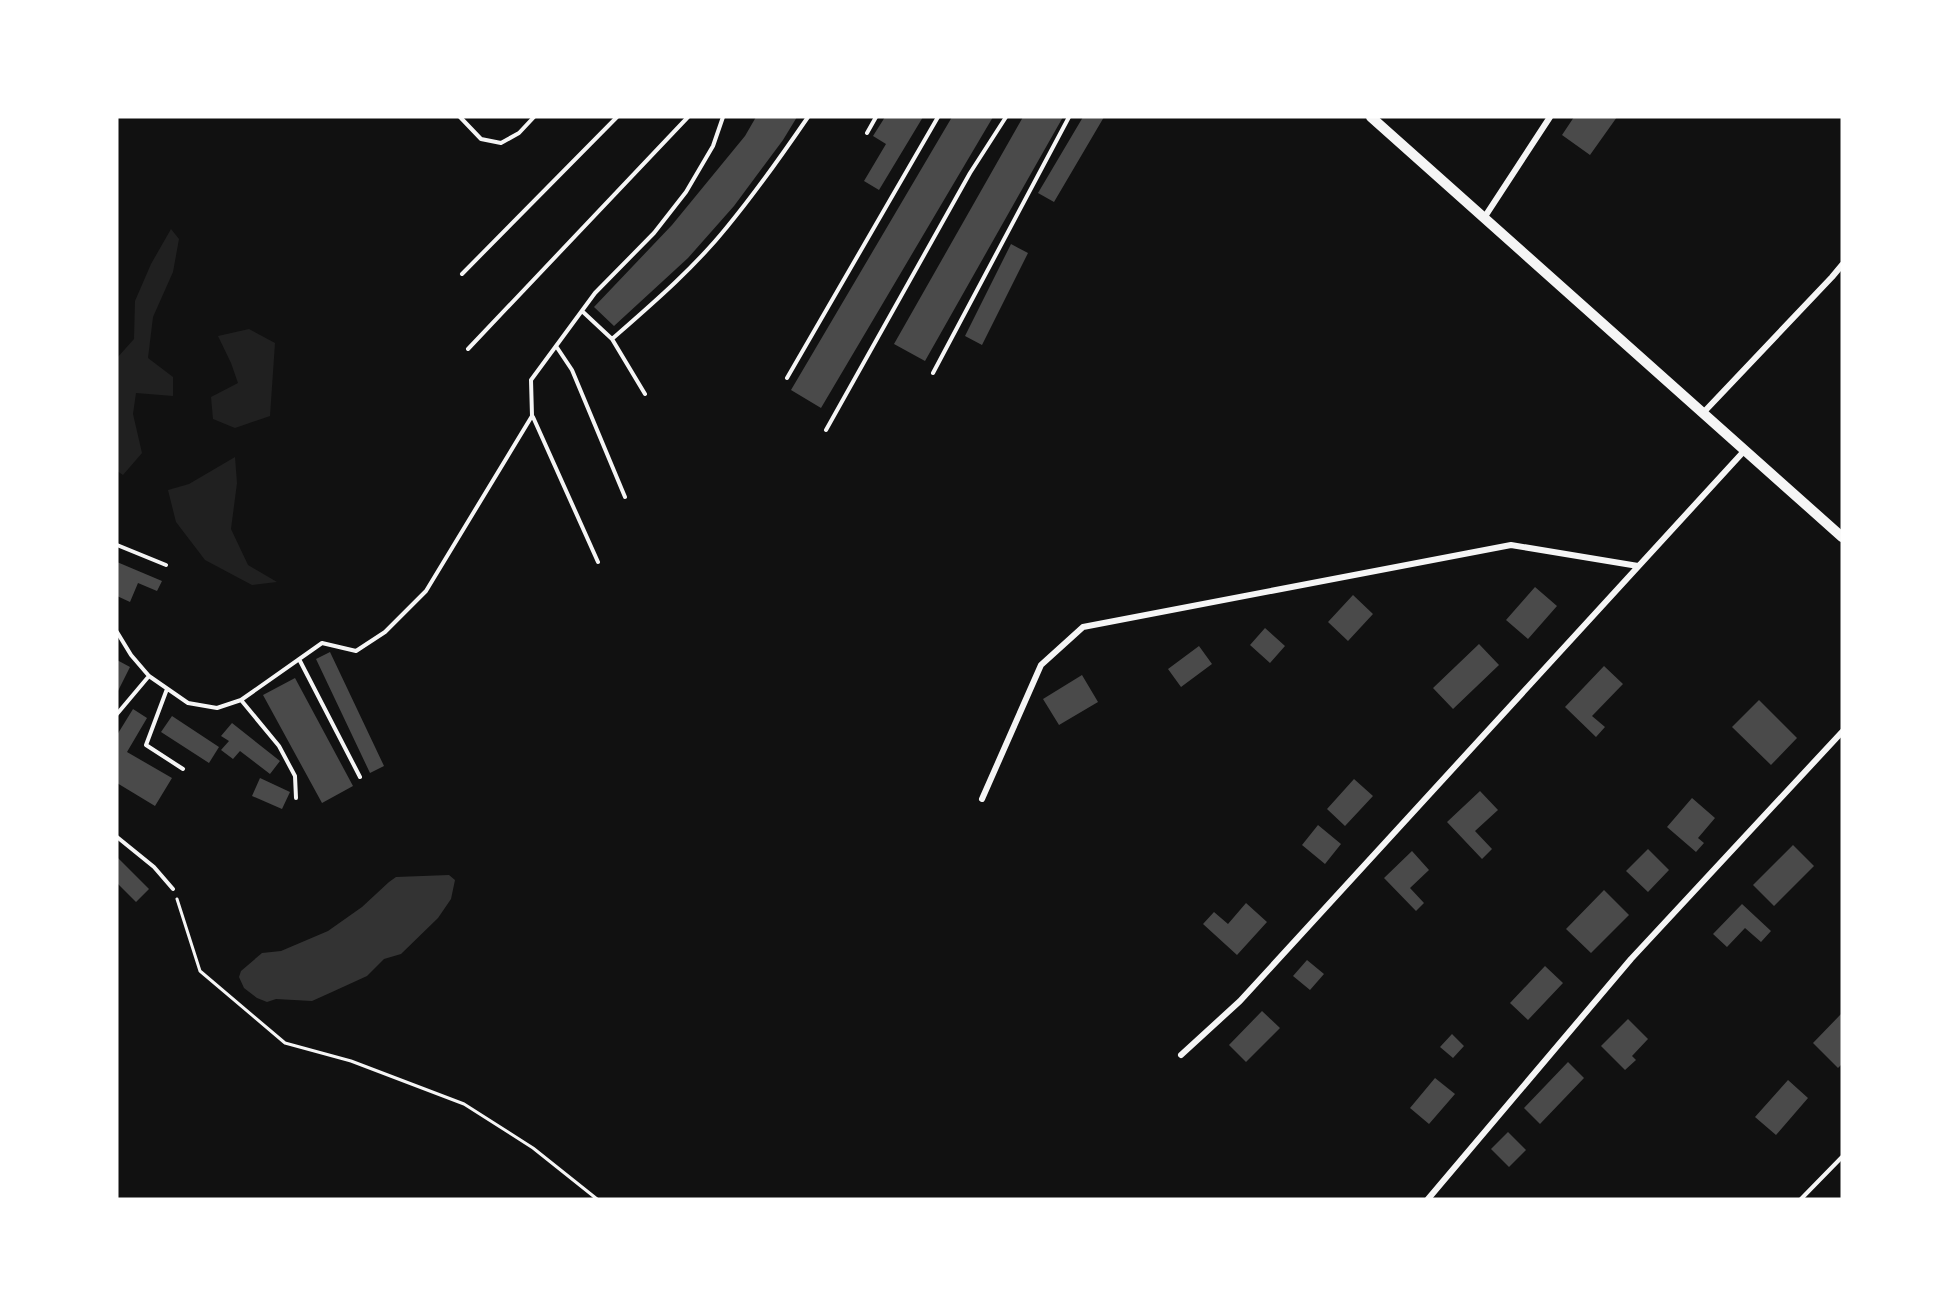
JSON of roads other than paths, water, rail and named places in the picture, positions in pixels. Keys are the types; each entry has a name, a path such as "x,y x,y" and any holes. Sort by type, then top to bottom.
{"street":[{"path":"1371,117 1842,537"},
{"path":"1484,219 1550,117"},
{"path":"1703,413 1842,265"},
{"path":"1181,1055 1240,1001 1745,450"},
{"path":"982,799 1041,665 1083,627 1511,545 1638,566"},
{"path":"1428,1199 1631,959 1842,732"}],"lane":[{"path":"460,117 481,139 501,143 519,133 534,117"},
{"path":"462,274 617,117"},
{"path":"468,349 688,117"},
{"path":"598,562 532,416 531,380 595,293 654,233 686,192 713,146 723,117"},
{"path":"612,339 663,293 726,229 770,173 808,117"},
{"path":"867,133 876,117"},
{"path":"787,378 938,117"},
{"path":"826,430 970,173 1006,117"},
{"path":"933,373 1069,117"},
{"path":"582,311 612,339 645,394"},
{"path":"556,346 572,370 625,497"},
{"path":"117,632 131,655 149,676 189,703 217,708 242,700 322,643 356,651 385,632 426,591 532,416"},
{"path":"117,545 166,565"},
{"path":"299,659 360,777"},
{"path":"117,714 149,676"},
{"path":"167,688 146,745 183,769"},
{"path":"242,700 279,746 295,776 296,798"},
{"path":"117,837 154,867 173,889"},
{"path":"1801,1199 1842,1157"}]}
